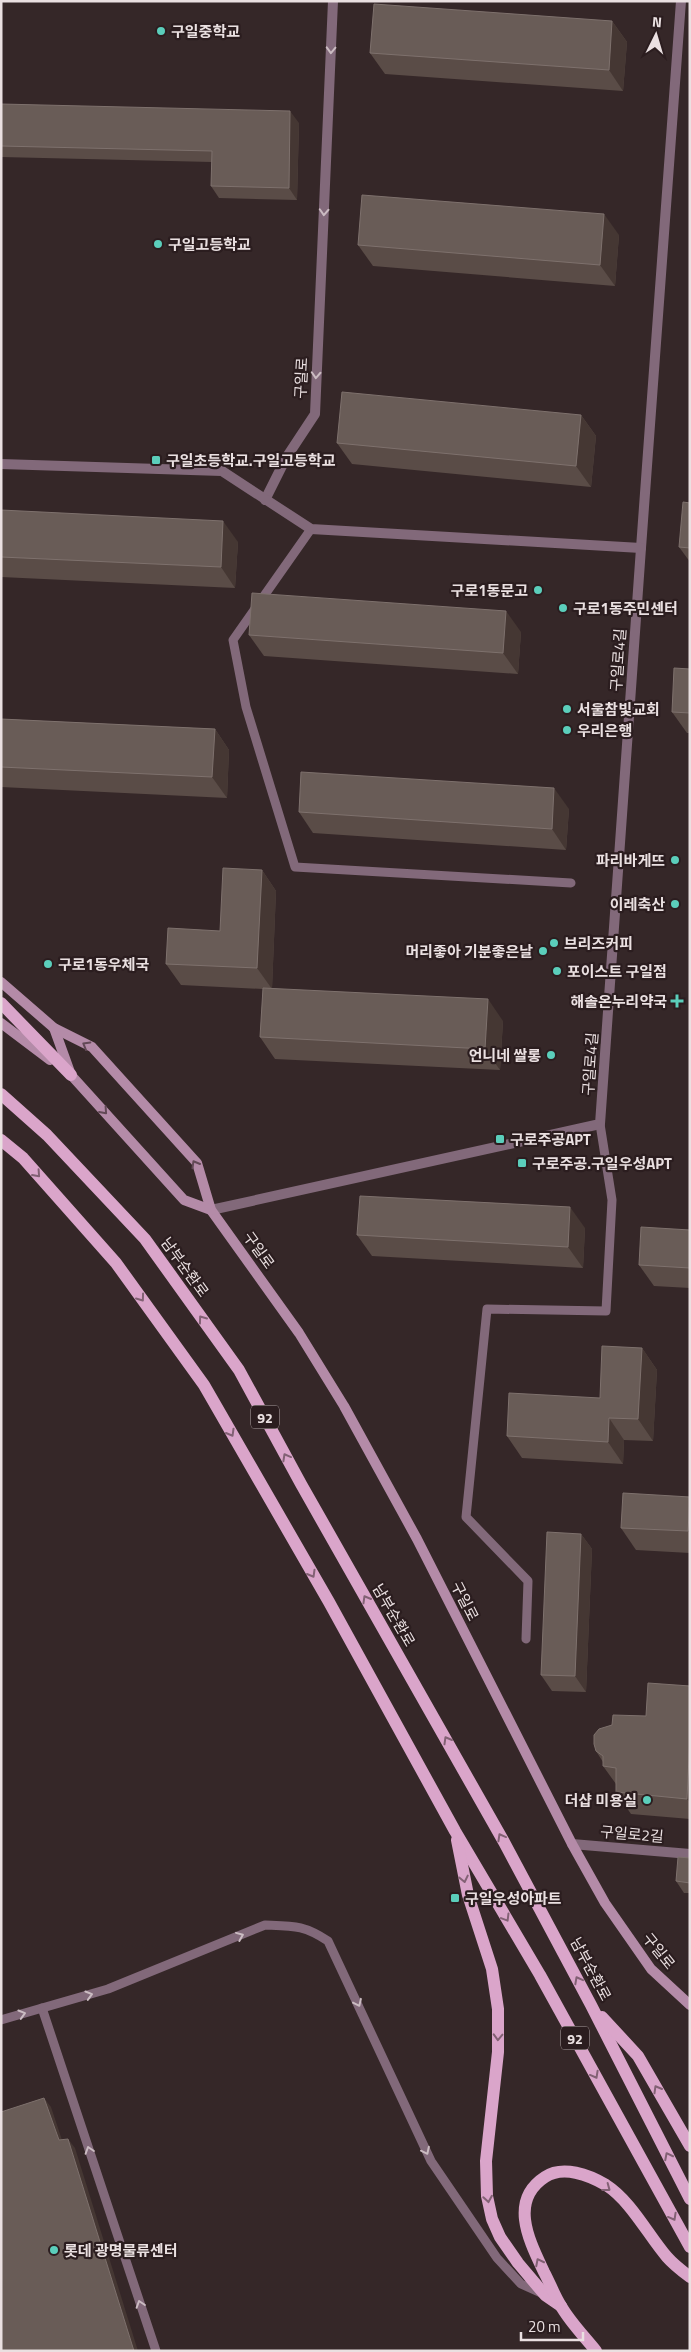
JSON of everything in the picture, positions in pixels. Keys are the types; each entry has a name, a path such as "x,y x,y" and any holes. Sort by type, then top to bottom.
{"main road":[{"name":"구일로","path":"1,982 54,1028 92,1048 197,1164 211,1210 299,1333 344,1406 421,1548 572,1844 605,1904 651,1969 690,2004"},
{"path":"1,1003 71,1075"},
{"path":"1,1023 71,1075"},
{"name":"구일로","path":"54,1028 71,1075 184,1200 211,1210"},
{"name":"남부순환로","path":"1,1094 47,1135 145,1239 239,1370 301,1484 504,1842 591,2004 690,2199"},
{"name":"92","path":"1,1140 23,1158 116,1263 204,1385 329,1602 455,1831 540,1975 690,2247"},
{"path":"1,1147 23,1158"},
{"path":"455,1831 468,1895 492,1969 498,2009 498,2052 486,2161 487,2196 492,2219 500,2237 518,2264 545,2295 561,2306"},
{"path":"591,2004 638,2056 690,2146"},
{"path":"596,2351 561,2306 530,2244 524,2225 526,2209 535,2184 548,2175 559,2172 587,2176 608,2186 644,2226 668,2258 690,2278"}],"street":[{"name":"구일로","path":"265,500 286,458 315,414 333,1"},
{"name":"구일로4길","path":"600,1124 681,1"},
{"path":"1,464 222,471 311,529 641,548"},
{"path":"211,1210 600,1124"},
{"name":"구일로2길","path":"572,1844 690,1854"}],"lane":[{"path":"311,529 234,640 246,707 295,867 571,883"},
{"path":"526,1639 528,1582 466,1517 487,1309 606,1311 612,1200 600,1124"},
{"path":"1,2020 108,1989 265,1925 292,1926 310,1930 328,1942 430,2161 497,2258 521,2284 545,2295"},
{"path":"42,2008 156,2351"}],"building":[{"path":"374,4 612,21 609,70 370,53"},
{"path":"1,104 290,111 289,188 211,186 212,151 1,146"},
{"path":"362,195 604,214 600,265 358,245"},
{"path":"342,392 581,415 576,466 337,443"},
{"path":"683,502 690,503 690,548 679,547"},
{"path":"1,510 223,521 221,567 1,557"},
{"path":"252,593 506,611 503,653 249,635"},
{"path":"674,668 690,669 690,713 672,712"},
{"path":"1,719 215,729 212,777 1,767"},
{"path":"301,772 554,788 552,829 299,812"},
{"path":"223,868 262,870 257,968 166,964 168,928 220,931"},
{"path":"263,988 488,999 485,1049 260,1037"},
{"path":"360,1196 570,1207 568,1247 357,1235"},
{"path":"641,1227 690,1230 690,1268 639,1265"},
{"path":"602,1346 642,1348 638,1419 609,1418 608,1442 507,1436 509,1393 600,1398"},
{"path":"623,1493 690,1497 688,1531 621,1528"},
{"path":"547,1532 581,1534 575,1676 541,1675"},
{"path":"648,1683 690,1686 687,1799 616,1792 616,1768 603,1766 603,1756 596,1751 594,1735 599,1729 612,1725 613,1715 646,1716"},
{"path":"678,1857 690,1858 690,1883 676,1881"},
{"name":"롯데 광명물류센터","path":"44,2098 59,2140 68,2139 134,2351 1,2351 1,2112"}],"place":[{"name":"구일중학교","path":"161,31"},
{"name":"구일고등학교","path":"158,244"},
{"name":"구일초등학교.구일고등학교","path":"156,460"},
{"name":"구로1동문고","path":"538,590"},
{"name":"구로1동주민센터","path":"563,608"},
{"name":"서울참빛교회","path":"567,709"},
{"name":"우리은행","path":"567,730"},
{"name":"파리바게뜨","path":"675,860"},
{"name":"이레축산","path":"675,904"},
{"name":"브리즈커피","path":"554,943"},
{"name":"머리좋아 기분좋은날","path":"543,951"},
{"name":"구로1동우체국","path":"48,964"},
{"name":"포이스트 구일점","path":"557,971"},
{"name":"해솔온누리약국","path":"677,1001"},
{"name":"언니네 쌀롱","path":"551,1055"},
{"name":"구로주공APT","path":"500,1139"},
{"name":"구로주공.구일우성APT","path":"522,1163"},
{"name":"더샵 미용실","path":"647,1800"},
{"name":"구일우성아파트","path":"455,1898"},
{"name":"롯데 광명물류센터","path":"54,2250"}]}
